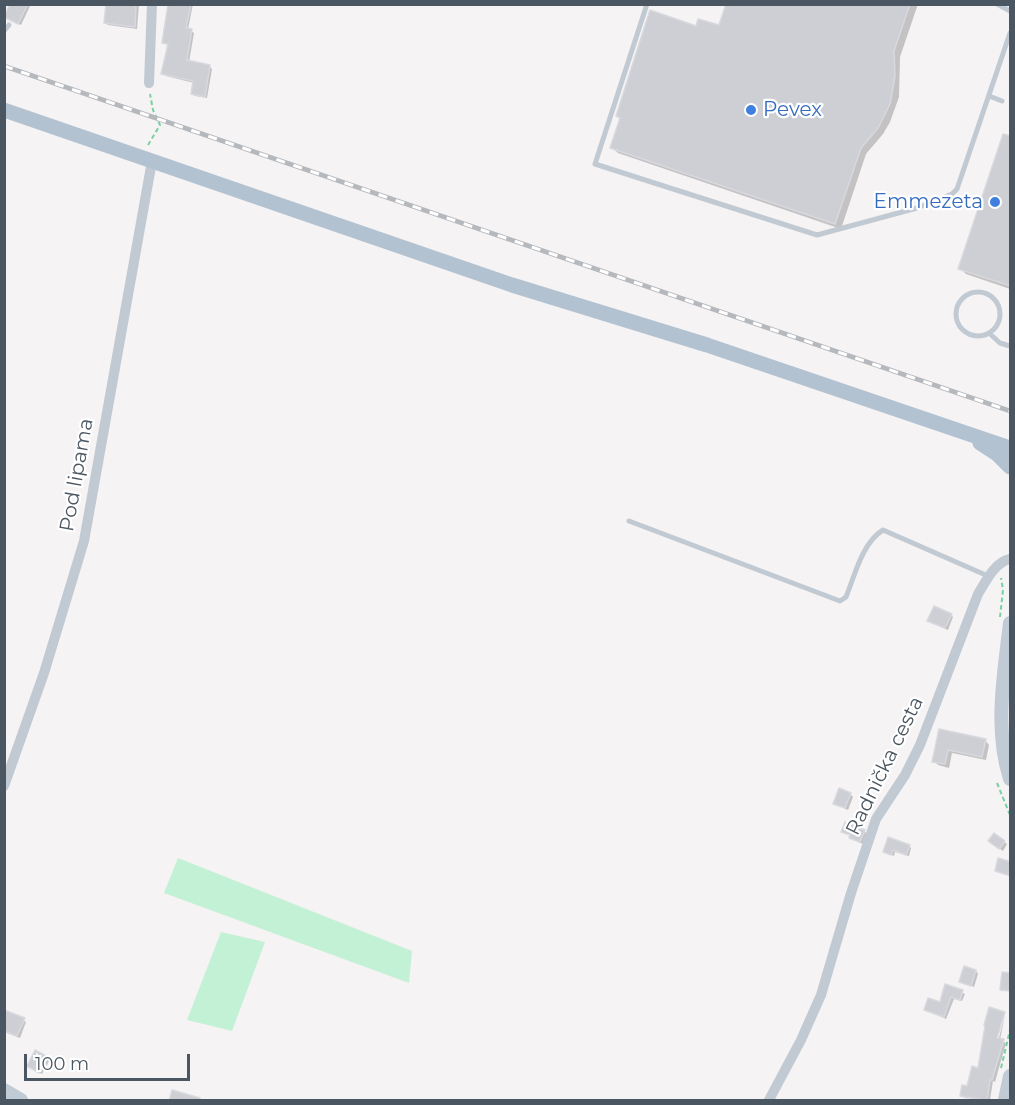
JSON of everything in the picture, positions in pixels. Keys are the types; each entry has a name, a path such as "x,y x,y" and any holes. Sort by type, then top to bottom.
{"main road":[{"path":"4,111 512,285 707,345 1011,448"},
{"path":"954,428 997,454 1011,467"},
{"path":"1011,623 1001,700 1004,752 1011,779"},
{"path":"1005,1075 1005,1101"},
{"path":"4,1090 21,1101"}],"street":[{"path":"148,83 152,4"},
{"name":"Pod lipama","path":"4,786 44,673 84,541 149,161"},
{"name":"Radnička cesta","path":"769,1101 801,1040 821,995 876,819 905,775 920,745 978,594 988,576 1005,560 1011,559"}],"lane":[{"path":"647,4 595,164 817,235 917,208 952,194 960,183 1011,33"},
{"path":"997,4 1011,10"},
{"path":"4,31 9,25"},
{"path":"989,96 1002,101"},
{"path":"970,293 985,293 997,302 1000,316 998,323 989,333 976,336 963,330 959,325 956,318 959,303 970,293"},
{"path":"989,333 1000,344 1011,346"},
{"path":"629,521 840,601 846,597 868,543 883,530 988,576"}],"path":[{"path":"148,83 153,110 160,125 150,139 149,161"},
{"path":"1005,1075 1011,1030"}],"green space":[{"path":"178,858 412,951 409,983 164,893"},
{"path":"221,932 265,942 232,1031 187,1020"}],"building":[{"path":"10,4 28,4 18,24 4,17"},
{"path":"106,4 136,4 135,27 104,23"},
{"path":"168,4 191,4 186,28 192,29 187,60 210,65 205,97 191,94 193,81 161,74 168,44 162,43"},
{"name":"Pevex","path":"726,4 910,4 894,51 895,76 890,104 878,128 861,148 835,224 610,148 620,118 616,116 650,10 696,26 698,19 719,25"},
{"name":"Emmezeta","path":"1003,134 1011,136 1011,286 958,269"},
{"path":"934,606 952,614 945,628 927,621"},
{"path":"939,729 986,739 982,757 948,750 945,764 932,762"},
{"path":"839,788 851,793 845,808 833,804"},
{"path":"845,822 865,830 860,842 841,832"},
{"path":"994,833 1005,841 999,849 988,841"},
{"path":"888,837 910,845 906,855 893,850 891,855 883,852"},
{"path":"998,858 1011,862 1011,876 995,871"},
{"path":"964,966 976,970 971,986 959,982"},
{"path":"1002,972 1011,973 1011,991 1000,990"},
{"path":"945,984 963,990 960,1000 951,997 944,1017 924,1010 928,998 940,1002"},
{"path":"989,1007 1005,1012 997,1038 1004,1039 992,1080 990,1080 987,1101 979,1101 979,1099 960,1096 962,1085 967,1086 972,1066 978,1068"},
{"path":"4,1010 25,1018 17,1036 4,1031"},
{"path":"35,1050 48,1057 39,1073 27,1066"},
{"path":"172,1090 200,1098 199,1101 169,1101"}],"railway":[{"path":"4,66 1010,411"}],"place":[{"name":"Pevex","path":"751,110"},
{"name":"Emmezeta","path":"995,202"}]}
